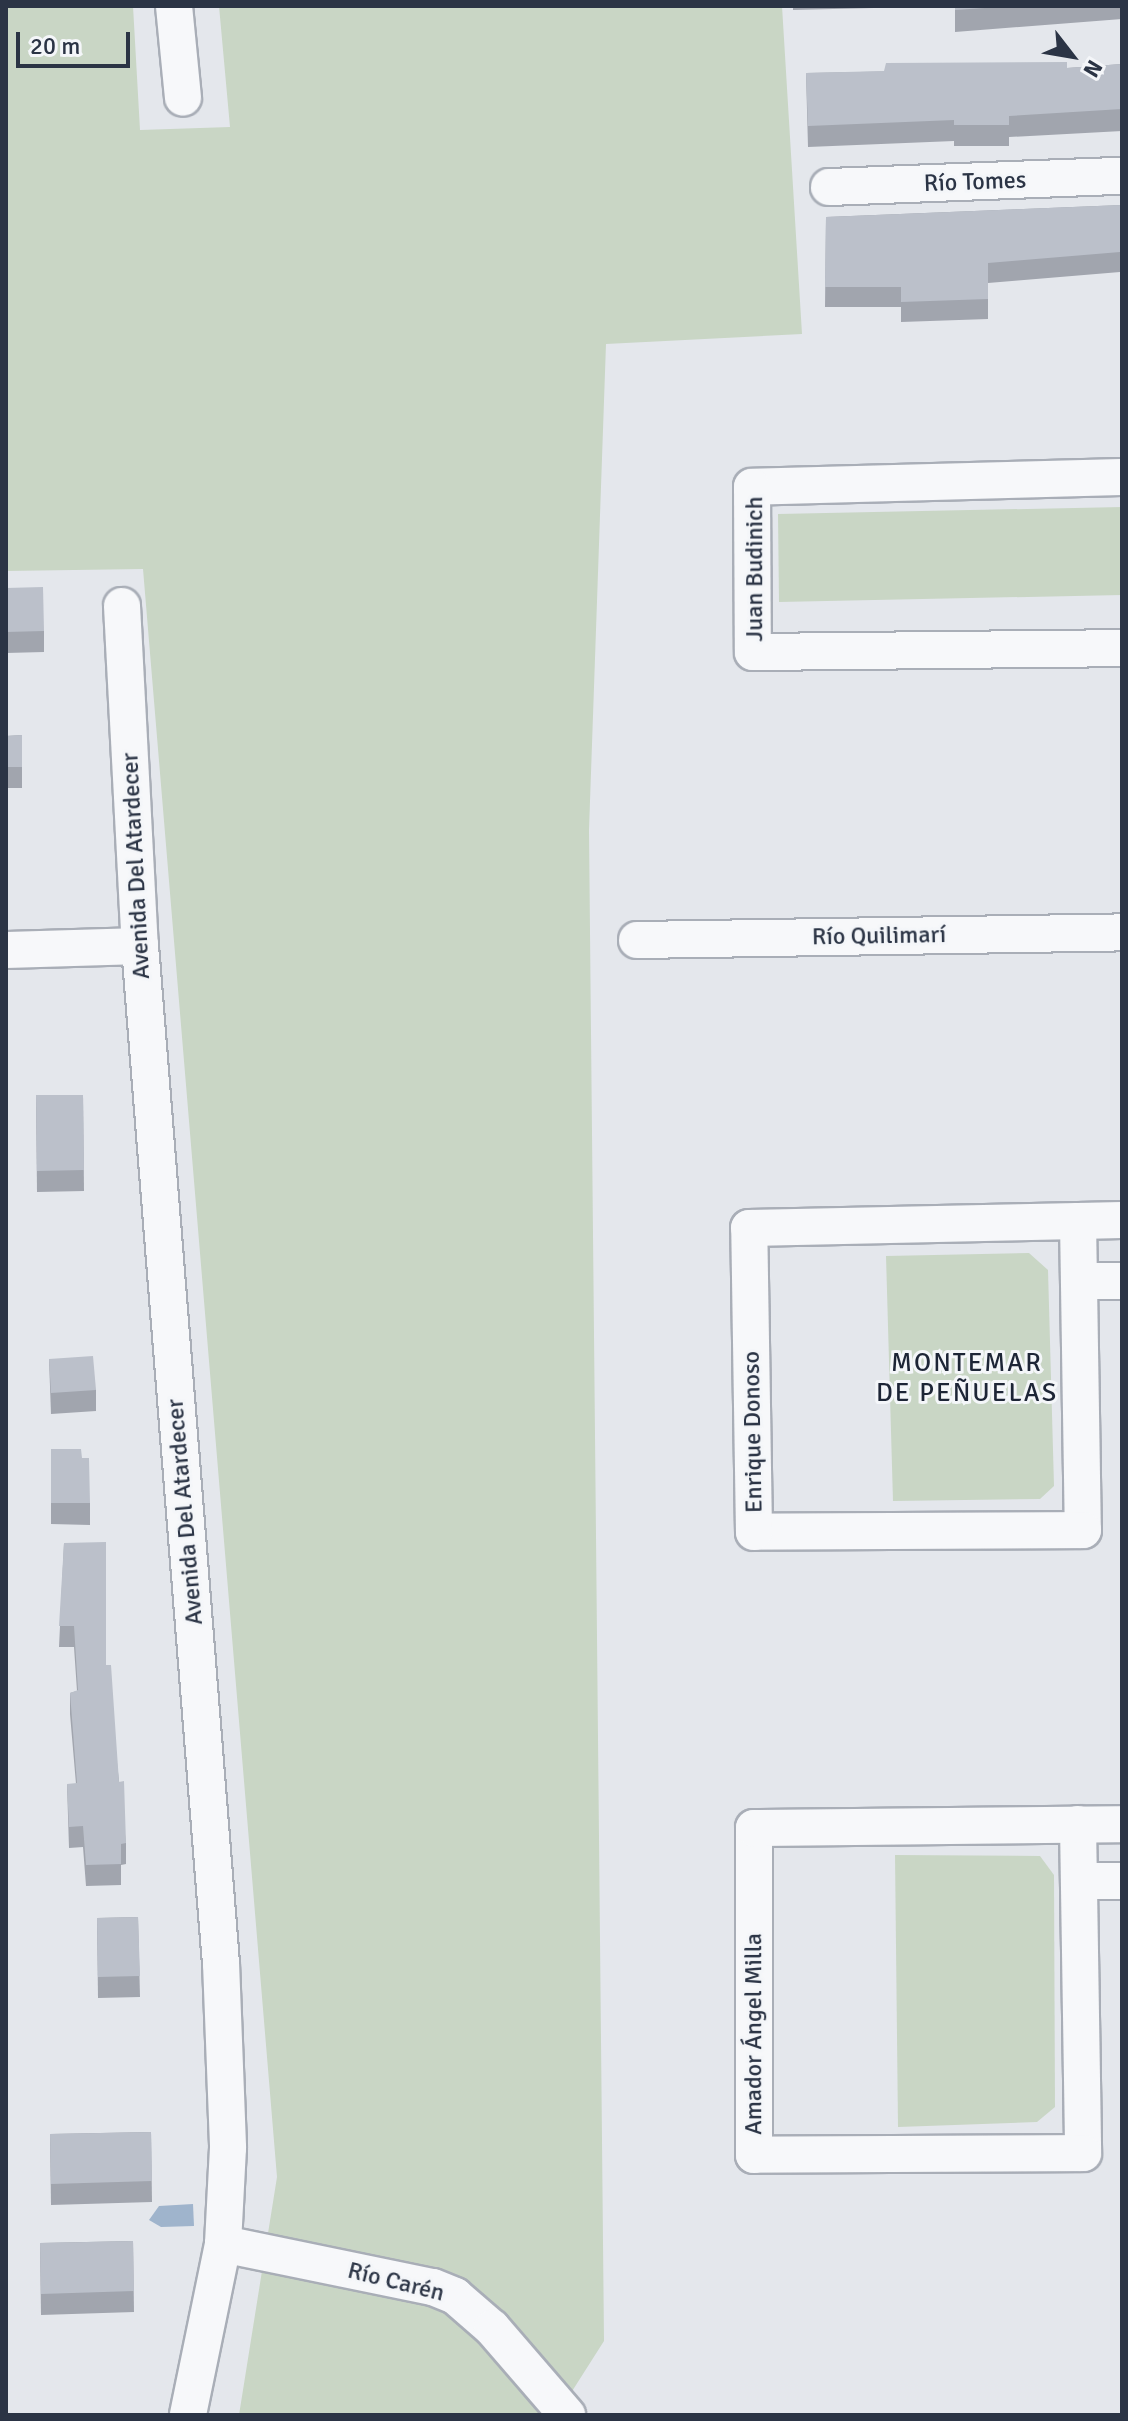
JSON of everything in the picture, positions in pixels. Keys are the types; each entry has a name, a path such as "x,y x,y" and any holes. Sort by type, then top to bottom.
{"street":[{"path":"174,6 183,98"},
{"name":"Río Tomes","path":"829,187 1122,176"},
{"name":"Juan Budinich","path":"1122,477 752,487 753,652 1122,648"},
{"name":"Avenida Del Atardecer","path":"122,606 140,946 221,1963 228,2148 223,2244 188,2415"},
{"name":"Río Quilimarí","path":"637,940 1122,932"},
{"path":"6,950 140,946"},
{"name":"Enrique Donoso","path":"1078,1221 1083,1530 754,1532 749,1228 1122,1220"},
{"path":"1079,1281 1122,1281"},
{"name":"Amador Ángel Milla","path":"1078,1824 1083,2153 754,2155 754,1828 1078,1824 1122,1824"},
{"path":"1080,1881 1122,1881"},
{"name":"Río Carén","path":"223,2244 433,2287 455,2296 492,2328 567,2415"}],"green space":[{"path":"6,6 133,6 140,130 230,127 219,6 782,6 802,334 606,344 589,830 604,2341 569,2396 569,2415 239,2415 277,2177 143,569 6,571"},
{"path":"1122,507 1122,595 779,602 778,514"},
{"path":"1029,1253 1048,1270 1054,1486 1040,1499 893,1501 886,1256"},
{"path":"895,1855 1040,1856 1054,1875 1055,2107 1037,2122 898,2127"}],"water":[{"path":"193,2204 194,2226 161,2227 149,2220 159,2206"}],"building":[{"path":"955,6 1014,6 955,10"},
{"path":"1067,62 1067,68 1122,64 1122,109 1009,116 1009,125 954,125 954,120 808,126 806,73 884,71 886,63"},
{"path":"1122,205 1122,314 1120,252 988,263 988,299 901,302 901,287 825,287 826,217"},
{"path":"43,587 44,631 6,632 6,588"},
{"path":"22,735 22,767 6,767 6,736"},
{"path":"36,1095 83,1095 84,1170 37,1171"},
{"path":"93,1356 96,1390 51,1393 49,1359"},
{"path":"51,1449 81,1449 82,1458 89,1458 90,1503 51,1503"},
{"path":"106,1542 106,1665 111,1665 119,1782 124,1781 126,1843 121,1844 121,1864 86,1865 83,1826 69,1827 67,1784 77,1783 70,1693 78,1690 74,1626 59,1626 64,1543"},
{"path":"138,1917 140,1976 98,1977 97,1918"},
{"path":"151,2132 152,2181 51,2184 50,2134"},
{"path":"133,2241 134,2291 41,2294 40,2243"}],"district":[{"name":"MONTEMAR DE PEÑUELAS","path":"967,1379"}]}
